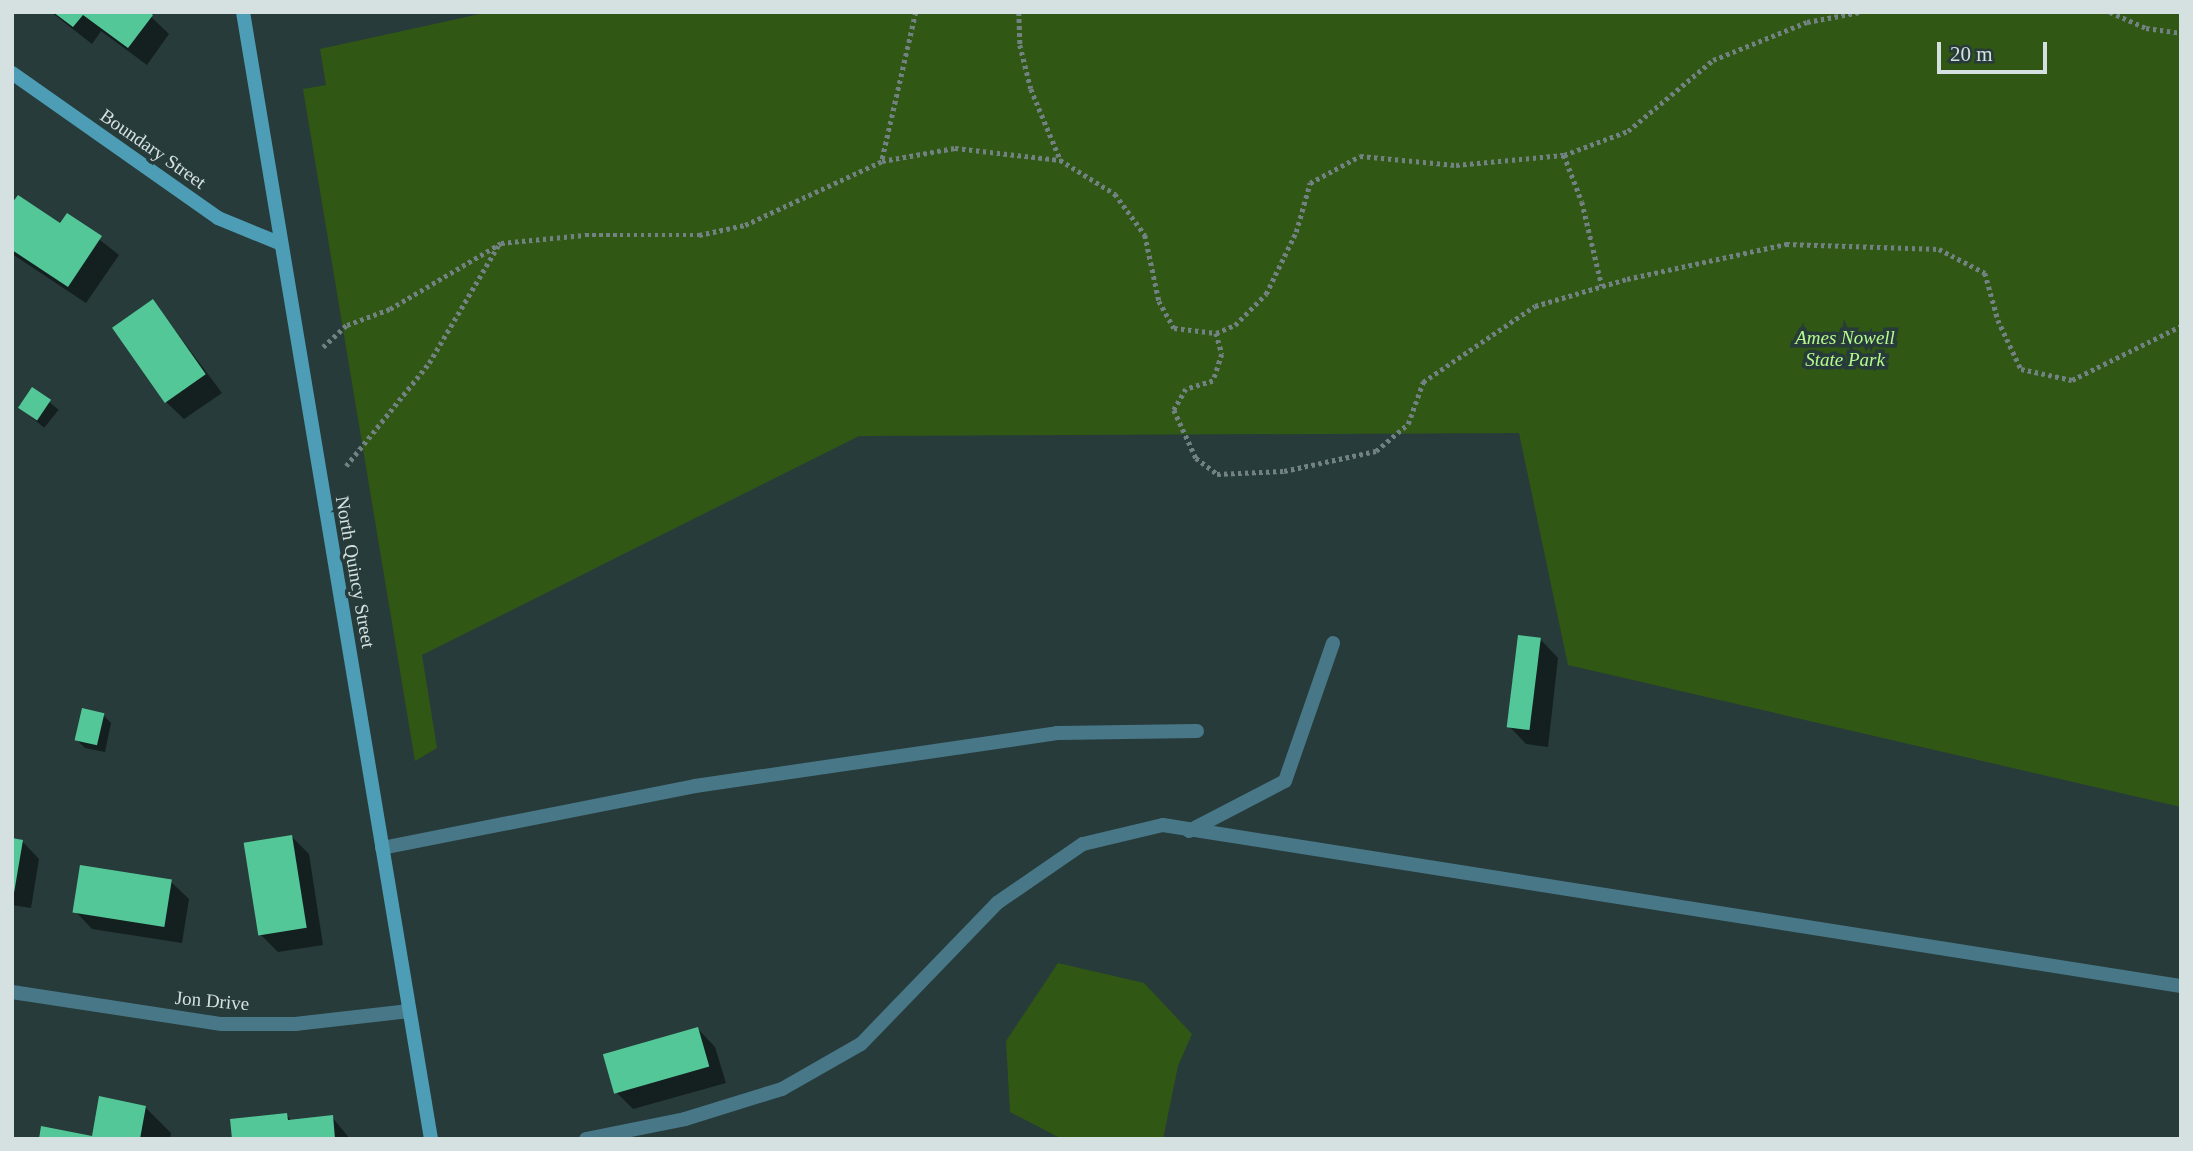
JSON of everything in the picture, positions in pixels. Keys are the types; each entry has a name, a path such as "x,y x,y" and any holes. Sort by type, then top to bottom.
{"main road":[{"name":"North Quincy Street","path":"243,12 279,243 431,1139"},
{"name":"Boundary Street","path":"12,73 218,218 279,243"}],"street":[{"path":"1189,831 1285,781 1333,643"},
{"path":"382,848 695,786 1056,733 1197,731"},
{"path":"586,1139 685,1119 782,1089 861,1044 997,903 1083,844 1163,825 2181,986"},
{"name":"Jon Drive","path":"12,992 222,1024 295,1024 409,1011"}],"path":[{"path":"882,161 916,12"},
{"path":"1019,12 1020,45 1031,89 1060,160"},
{"path":"302,368 347,325 390,309 501,243 585,235 699,235 745,225 882,161 955,148 1060,160 1115,194 1145,235 1159,301 1174,328 1216,333 1236,325 1266,294 1296,232 1310,183 1360,156 1456,165 1564,155 1628,131 1713,60 1807,22 1860,12"},
{"path":"2110,12 2146,28 2181,33"},
{"path":"1564,155 1582,202 1602,286"},
{"path":"322,494 429,363 501,243"},
{"path":"1216,333 1222,354 1213,381 1186,390 1174,410 1196,458 1217,474 1284,471 1376,451 1408,424 1423,382 1463,352 1535,306 1602,286 1786,244 1939,249 1985,273 1998,320 2021,369 2072,380 2181,326"}],"green space":[{"name":"Ames Nowell State Park","path":"489,12 2181,12 2181,807 1568,665 1519,433 859,436 422,655 437,748 415,761 303,89 326,85 320,49"},
{"path":"1058,963 1144,983 1192,1034 1178,1066 1163,1139 1062,1139 1010,1112 1006,1041"}],"building":[{"path":"53,12 149,12 153,15 128,48 83,15 73,27"},
{"path":"18,195 60,223 67,213 102,236 68,287 12,250 12,203"},
{"path":"153,299 206,374 165,403 112,328"},
{"path":"32,387 51,400 37,421 18,408"},
{"path":"1518,635 1541,638 1529,730 1507,727"},
{"path":"82,708 104,713 97,745 75,740"},
{"path":"292,835 307,928 258,936 244,843"},
{"path":"12,838 23,840 14,893 12,893"},
{"path":"80,865 172,880 164,927 72,912"},
{"path":"698,1027 709,1066 614,1094 603,1054"},
{"path":"99,1096 146,1106 140,1139 39,1139 41,1126 92,1136"},
{"path":"287,1113 288,1120 333,1115 335,1139 232,1139 230,1119"}]}
